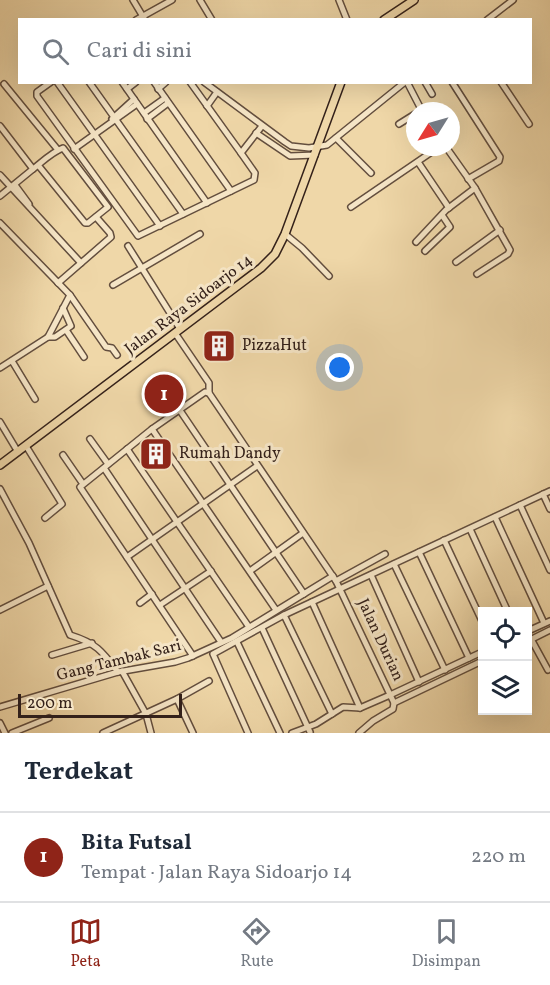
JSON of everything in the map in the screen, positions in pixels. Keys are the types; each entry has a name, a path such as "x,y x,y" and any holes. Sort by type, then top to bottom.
{"main road":[{"path":"387,18 414,0"},
{"name":"Jalan Raya Sidoarjo 14","path":"0,465 261,268 275,254 285,234 340,84"}],"street":[{"path":"133,0 143,17 172,0"},
{"path":"200,0 211,18"},
{"path":"339,0 346,18"},
{"path":"490,18 513,0"},
{"path":"4,84 58,150"},
{"path":"48,84 37,92 37,96 137,235 140,236 253,181 255,175 191,84"},
{"path":"58,84 160,225"},
{"path":"90,84 113,119 183,214"},
{"path":"156,84 231,191"},
{"path":"207,84 291,146 316,151"},
{"path":"256,133 290,156 316,151 327,145 404,84"},
{"path":"407,84 416,102"},
{"path":"427,84 432,94"},
{"path":"453,84 500,157 499,160 468,178"},
{"path":"502,84 529,124"},
{"path":"124,85 207,203"},
{"path":"207,106 217,92"},
{"path":"146,116 166,100"},
{"path":"74,148 135,102"},
{"path":"399,124 406,120"},
{"path":"0,126 36,167 84,222 88,223 108,208 63,148 58,150 36,167 0,196"},
{"path":"240,153 262,126"},
{"path":"265,140 271,133"},
{"path":"336,138 371,173"},
{"path":"290,156 291,146"},
{"path":"351,207 426,156"},
{"path":"452,156 475,188 510,252 477,274"},
{"path":"418,162 449,208"},
{"path":"0,175 13,186 38,218 81,263"},
{"path":"416,242 449,208 475,188"},
{"path":"425,251 450,227 442,215"},
{"path":"58,283 111,237 96,217"},
{"path":"0,223 70,295 106,347 112,348 117,355"},
{"path":"456,262 500,230"},
{"path":"113,285 200,234"},
{"path":"285,234 329,276"},
{"name":"Jalan Durian","path":"128,246 209,383 209,393 340,589 394,703"},
{"path":"0,368 48,337 70,295"},
{"path":"48,337 55,337 72,325 63,308"},
{"path":"66,330 84,357"},
{"path":"12,361 35,399"},
{"path":"193,656 80,489 83,484 152,429 205,392 209,393"},
{"path":"179,409 304,594"},
{"path":"0,422 18,452"},
{"path":"152,429 276,610"},
{"path":"90,439 184,588 221,642"},
{"path":"26,446 63,504 45,518"},
{"path":"127,449 249,627"},
{"path":"63,455 83,484"},
{"path":"127,557 257,466"},
{"path":"0,489 29,543 70,635 92,643 120,672 146,714 151,733"},
{"path":"237,733 247,731 213,655 284,615 550,491"},
{"path":"543,494 550,509"},
{"path":"520,506 550,570"},
{"path":"495,517 547,622 532,629"},
{"path":"470,529 506,607"},
{"path":"250,571 303,533"},
{"path":"444,540 478,611"},
{"path":"419,552 469,658"},
{"name":"Gang Tambak Sari","path":"0,706 120,672 175,662 193,656 249,627 304,594 384,554"},
{"path":"394,564 445,670"},
{"path":"160,605 211,571"},
{"path":"371,575 419,682"},
{"path":"0,610 48,586"},
{"path":"140,603 152,594"},
{"path":"312,602 360,708"},
{"path":"284,615 332,714"},
{"path":"262,628 308,730"},
{"path":"532,639 550,630"},
{"path":"237,642 280,733"},
{"path":"52,655 92,643"},
{"path":"532,645 548,670"},
{"path":"292,733 308,730 343,707 360,708 478,654"},
{"path":"358,733 393,709 394,703 478,663"},
{"path":"104,733 177,699 209,681"},
{"path":"177,699 193,733"},
{"path":"12,733 49,718"},
{"path":"0,723 5,733"}],"place":[{"name":"PizzaHut","path":"219,346"},
{"name":"Bita Futsal","path":"164,394"},
{"name":"Rumah Dandy","path":"156,454"}]}
